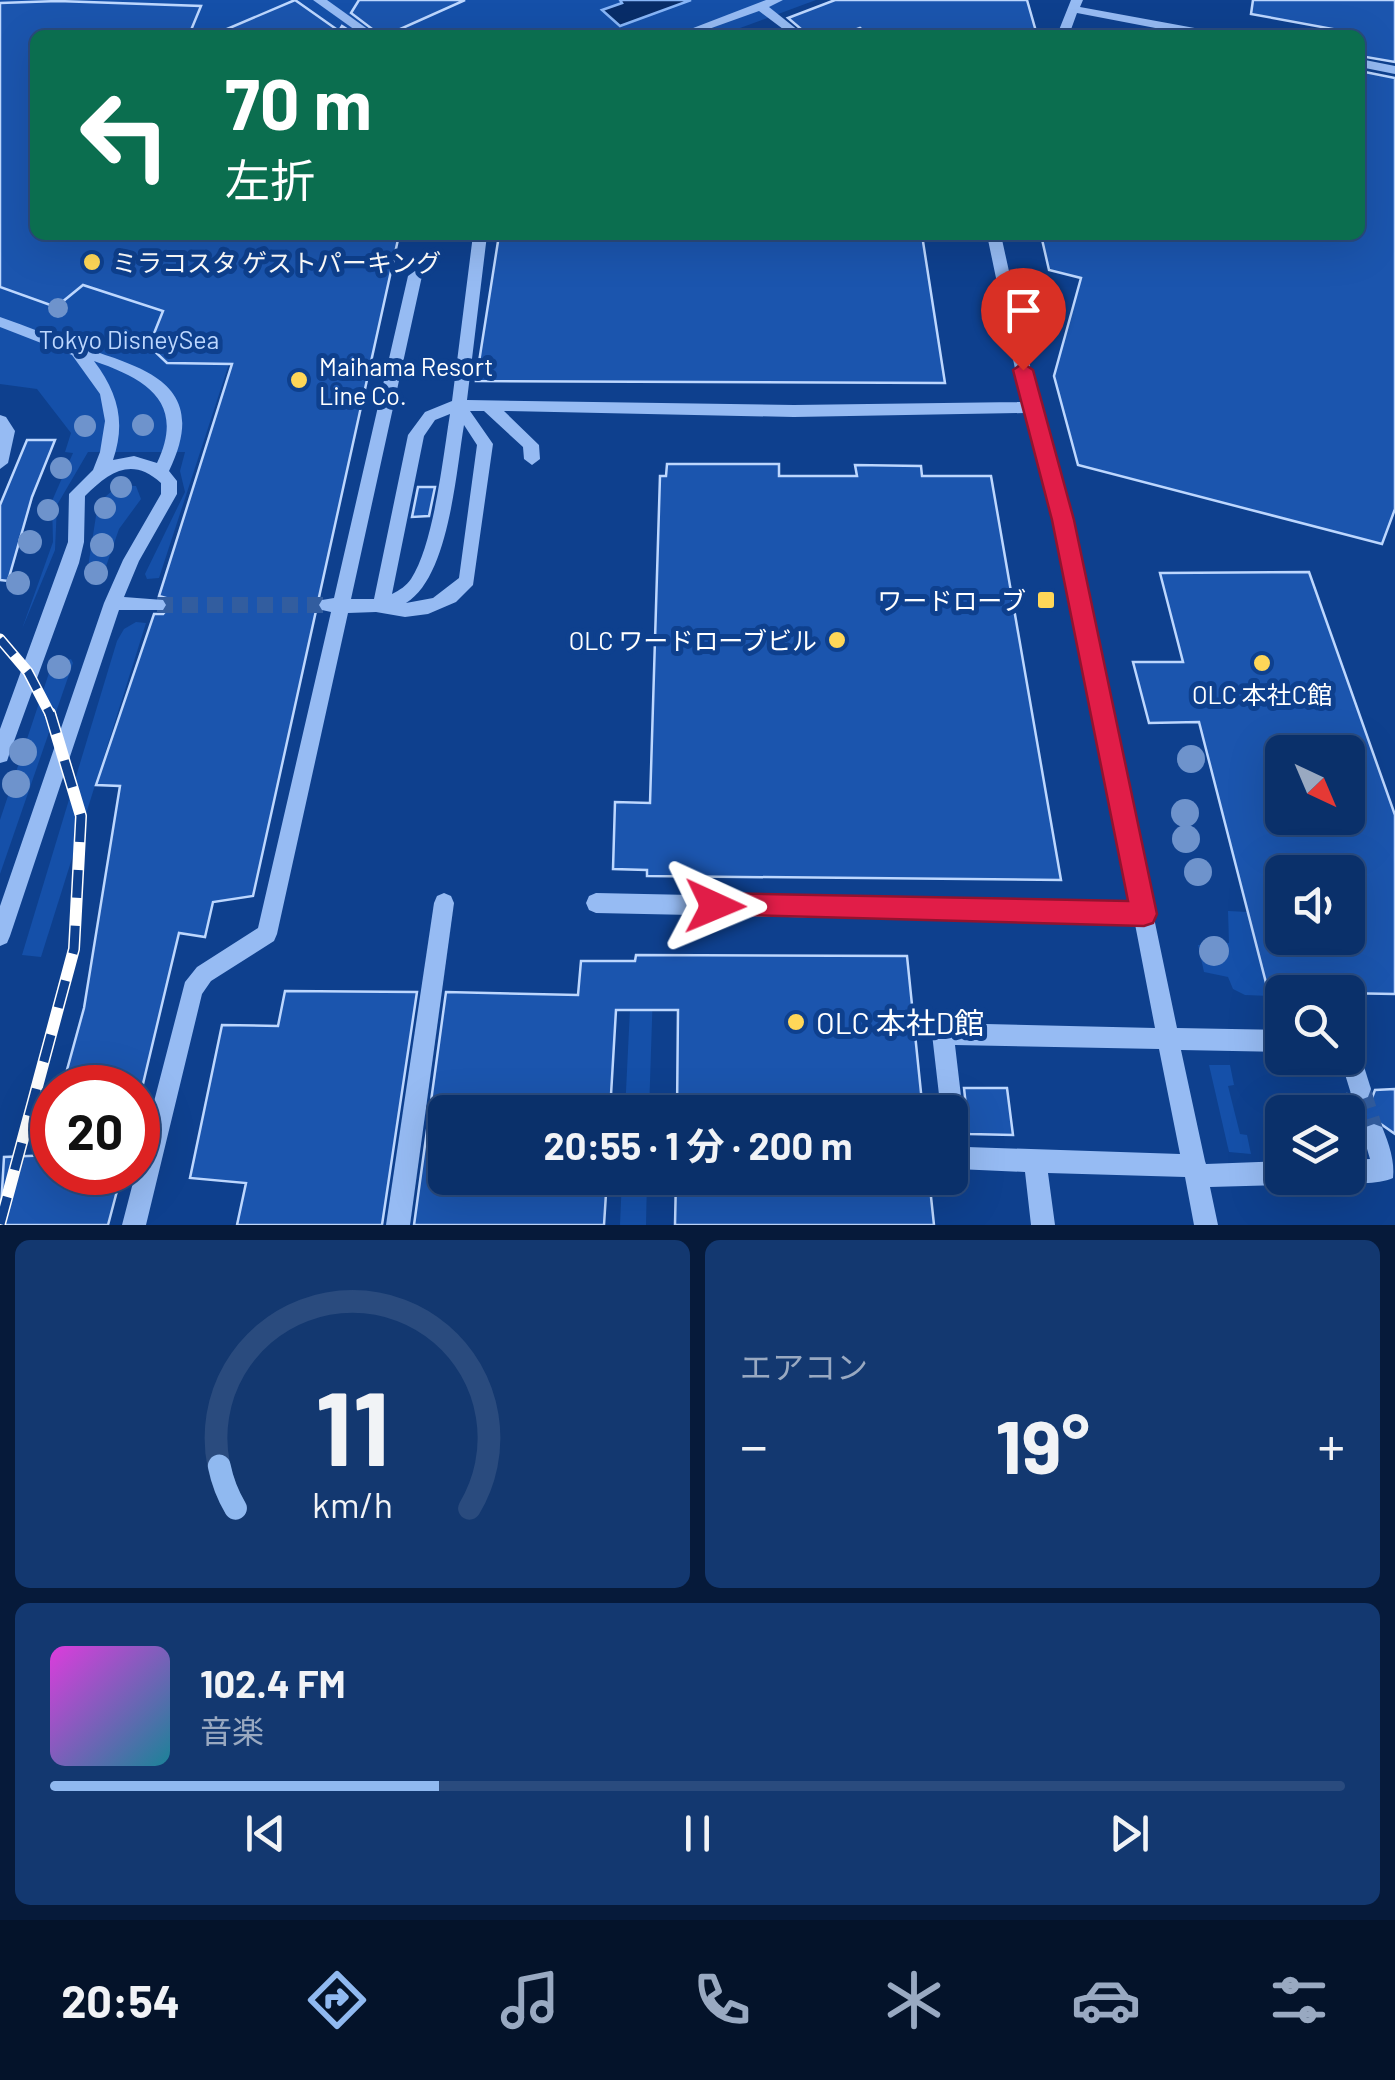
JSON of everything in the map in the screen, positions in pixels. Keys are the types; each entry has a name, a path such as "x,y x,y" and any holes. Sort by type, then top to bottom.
{"street":[{"path":"319,0 363,30"},
{"path":"695,30 778,0"},
{"path":"1065,30 1075,4 1188,30"},
{"path":"760,6 791,30"},
{"path":"1365,65 1395,70"},
{"path":"381,607 413,589 429,566 458,405 479,240"},
{"path":"995,240 1031,407 1063,520 1206,1225"},
{"path":"134,1225 194,988 204,974 267,934 334,606 415,276"},
{"path":"0,322 77,352 119,361 158,384 177,427 173,451 160,471"},
{"path":"77,352 104,382 116,419 101,471"},
{"path":"334,606 394,610 433,606 459,591 467,580 485,444 458,405"},
{"path":"381,607 416,434 430,416 458,405 866,411 1031,407"},
{"path":"487,406 531,445 532,459"},
{"path":"0,421 7,431 0,462"},
{"path":"0,755 5,724 56,602 76,542 76,494 101,471 142,461 169,481 170,494 131,560 113,603 0,936"},
{"path":"113,603 156,605"},
{"path":"398,1225 444,903"},
{"path":"596,903 1144,914"},
{"path":"1265,1041 943,1034 958,1158 1265,1173"},
{"path":"1356,1075 1360,1089"},
{"path":"1365,1171 1385,1170 1374,1136"},
{"path":"1035,1161 1043,1225"}],"green space":[{"name":"Tokyo DisneySea","path":"0,0 816,0 735,30 30,30 30,240 269,240 159,578 147,579 145,574 185,492 180,471 185,452 88,452 57,505 55,550 22,629 53,542 52,501 73,453 65,452 71,433 37,389 0,384"},
{"path":"119,485 136,486 141,499 119,529 102,578 86,580 98,503"},
{"path":"136,622 146,623 41,957 22,955 117,641 124,629"},
{"path":"71,659 73,663 0,874 0,820 52,664"},
{"path":"1228,911 1248,912 1265,977 1265,996 1245,995 1233,989 1228,977 1204,972 1198,945 1229,943"},
{"path":"632,968 653,990 650,1095 626,1095"},
{"path":"1209,1065 1230,1065 1234,1085 1228,1086 1240,1134 1247,1135 1251,1154 1229,1152"},
{"path":"621,1195 647,1195 646,1225 620,1225"}],"shaded area":[{"path":"620,0 691,0 620,26 602,10 622,3"}],"building":[{"path":"295,0 338,30 225,30"},
{"path":"359,0 465,0 398,30 373,30 351,13"},
{"path":"835,0 1027,0 1036,30 802,30 788,18"},
{"path":"1253,0 1395,0 1395,62 1365,57 1365,30 1338,30 1251,14"},
{"path":"0,3 201,6 191,30 30,30 30,240 398,240 253,896 213,902 205,937 179,933 147,1065 68,1065 84,1008 120,786 96,785 154,614 163,614 169,607 166,598 159,596 232,364 167,363 149,346 163,311 83,285 56,307 0,287"},
{"path":"1365,72 1395,78 1395,509 1382,544 1078,465 1054,376 1081,278 1049,270 1042,240 1365,240"},
{"path":"498,240 923,240 945,383 476,381"},
{"path":"27,440 55,440 32,497 8,581 0,580 0,505"},
{"name":"OLC ワードローブビル","path":"667,464 779,464 779,476 857,476 855,465 921,466 922,476 991,476 1061,880 647,876 647,870 613,869 615,802 650,803 660,476 666,476"},
{"path":"418,487 435,487 429,516 412,517"},
{"name":"OLC 本社C館","path":"1309,572 1395,815 1395,994 1365,993 1365,975 1265,975 1265,979 1199,722 1149,723 1133,662 1183,662 1160,573"},
{"path":"636,955 907,956 921,1095 677,1095 678,1010 616,1010 611,1095 432,1095 446,992 578,995 581,961 635,961"},
{"path":"285,991 417,992 382,1225 237,1225 246,1183 190,1178 222,1025 278,1026"},
{"path":"964,1088 1007,1088 1013,1135 969,1134 968,1095"},
{"path":"1395,1089 1395,1134 1375,1120 1365,1124 1365,1102 1375,1090"},
{"path":"428,1123 428,1195 606,1195 604,1225 414,1225"},
{"path":"30,1156 30,1195 116,1195 108,1225 0,1225 4,1157"},
{"path":"676,1195 931,1195 934,1225 675,1225"}],"tunnel":[{"path":"157,605 327,605"},
{"path":"1360,1089 1374,1135"}],"railway":[{"path":"0,639 28,672 51,716"},
{"path":"0,1224 74,949 81,816 51,716"}],"place":[{"name":"ミラコスタ ゲストパーキング","path":"92,262"},
{"name":"Maihama Resort Line Co.","path":"299,380"},
{"name":"ワードローブ","path":"1046,600"},
{"name":"OLC ワードローブビル","path":"837,640"},
{"name":"OLC 本社C館","path":"1262,663"},
{"name":"OLC 本社D館","path":"796,1022"}],"route":[{"path":"715,906 1144,914 1063,520 1023,370"}]}
